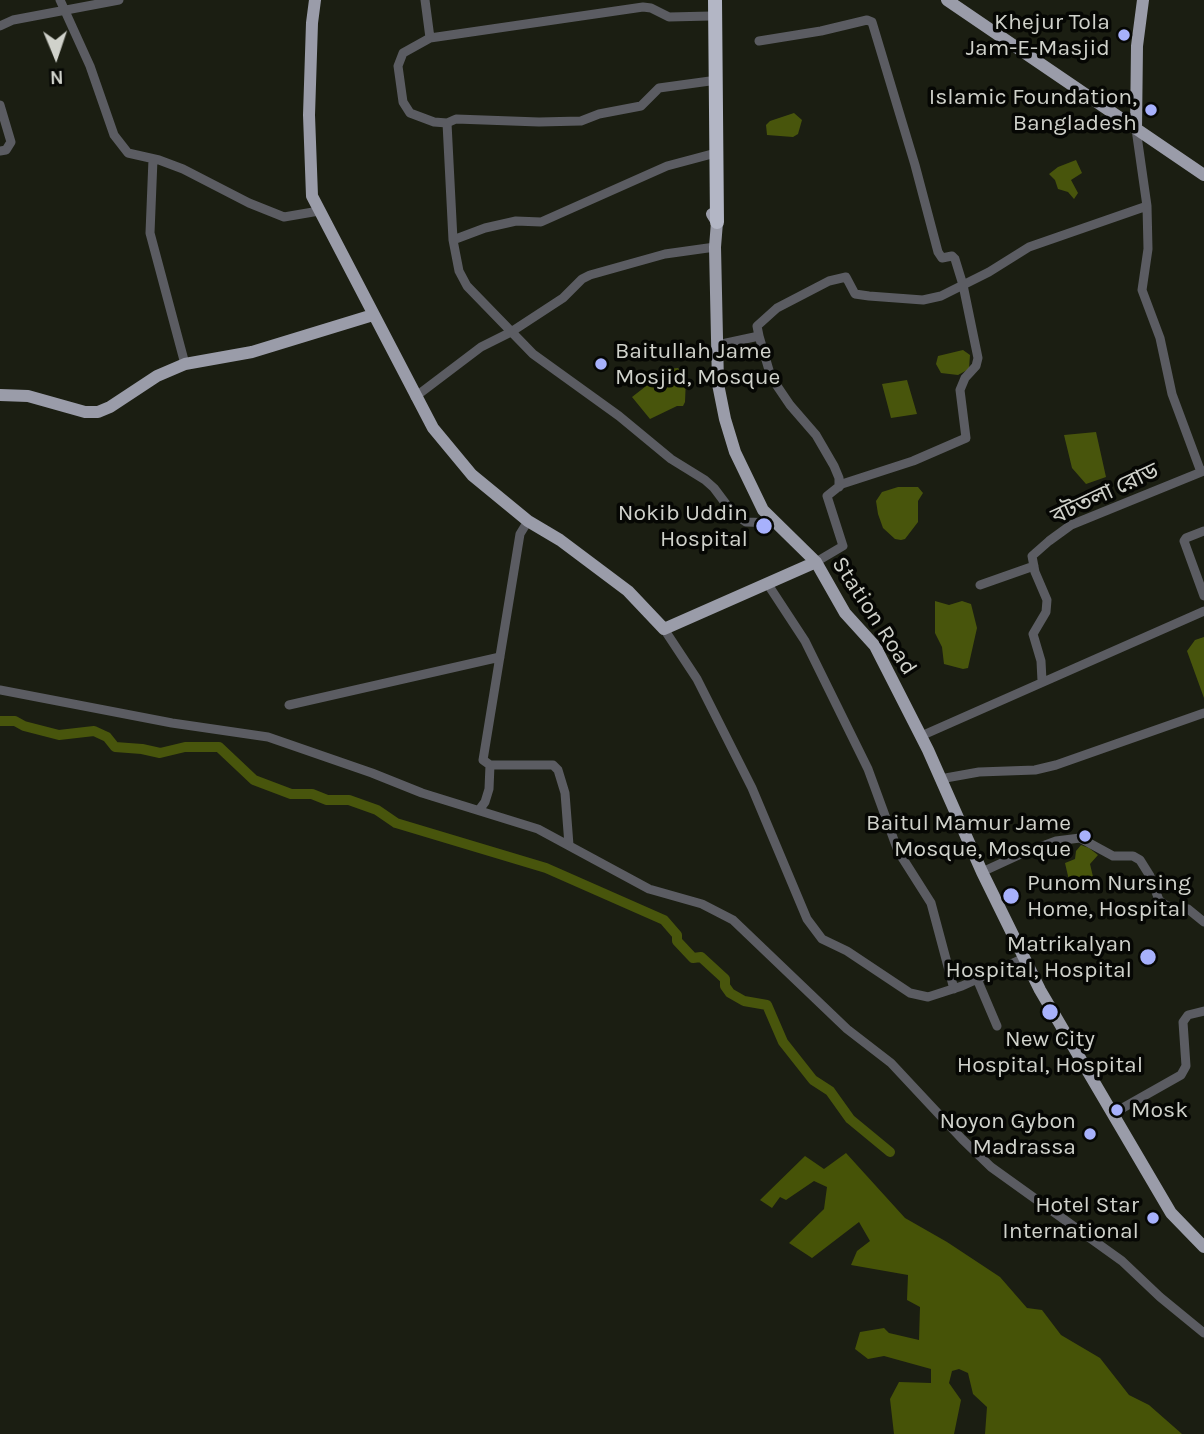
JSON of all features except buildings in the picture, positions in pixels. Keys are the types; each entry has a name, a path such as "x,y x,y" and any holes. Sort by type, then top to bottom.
{"highway":[{"path":"713,0 717,217"}],"main road":[{"path":"315,0 309,115 312,196 415,397 433,428 472,475 528,521 560,540 628,591 664,629 816,562"},
{"name":"Station Road","path":"713,0 710,16 710,80 712,214 717,217 715,247 718,384 735,452 763,510 816,562 845,613 875,646 921,736 982,872 1040,990 1171,1213 1204,1247"},
{"path":"947,0 1204,176"},
{"path":"1136,129 1138,46 1143,0"},
{"path":"0,395 28,396 85,412 98,412 157,376 185,364 252,352 373,315"}],"street":[{"path":"60,0 90,66 114,135 128,153 183,170 284,217 319,211"},
{"path":"0,26 13,20 119,0"},
{"path":"425,0 430,38"},
{"path":"710,16 669,17 643,7 430,38 407,49 398,60 403,102 414,116 447,123 456,119 581,121 598,114 641,106 659,88 710,80"},
{"path":"759,41 821,31 866,20 872,22 915,164 938,252 943,258 953,256 955,259 978,358 976,366 965,378 960,390 966,438 913,461 839,487 827,496 844,546 816,562"},
{"path":"0,105 11,142 6,150 0,151"},
{"path":"447,123 453,240 459,271 467,286 533,354 619,416 671,459 705,480 732,512 746,522 776,523"},
{"path":"1136,129 1147,206 1148,249 1142,290 1160,338 1172,394 1202,471"},
{"path":"453,240 485,228 516,221 541,222 667,166 712,154"},
{"path":"153,159 150,233 185,364"},
{"path":"839,487 834,466 816,435 790,405 771,377 757,326 776,308 829,281 846,278 855,294 923,300 941,296 1029,247 1147,206"},
{"path":"415,397 481,347 511,332 563,298 582,279 590,275 665,254 715,247"},
{"path":"718,345 759,336"},
{"name":"বটতলা রোড","path":"1034,566 1032,556 1072,525 1202,471"},
{"path":"528,521 520,534 483,760 490,765 553,765 558,769 565,793 569,845"},
{"path":"1204,531 1184,541 1204,596"},
{"path":"980,585 1034,566 1047,600 1046,612 1033,634 1041,661 1042,681"},
{"path":"767,583 805,641 868,769 898,851 931,903 954,989"},
{"path":"921,736 1204,611"},
{"path":"664,629 697,680 752,788 807,919 822,939 847,951 910,993 928,996 954,989 1024,958"},
{"path":"289,705 500,657"},
{"path":"0,690 172,723 268,737 422,793 538,829 649,889 702,904 733,920 847,1029 891,1063 991,1167 1122,1261 1204,1333"},
{"path":"940,779 979,772 1035,770 1056,765 1204,713"},
{"path":"479,810 489,789 490,765"},
{"path":"982,872 1056,841 1080,838 1113,856 1133,856 1140,860 1150,876 1159,900 1167,906 1188,909 1204,922"},
{"path":"977,979 997,1026"},
{"path":"1112,1114 1181,1075 1186,1066 1183,1022 1188,1015 1204,1011"}],"shaded area":[{"path":"794,113 802,120 798,134 793,137 767,135 766,125 770,121"},
{"path":"1076,160 1082,173 1071,180 1078,193 1074,199 1068,192 1058,189 1049,174"},
{"path":"963,350 970,355 969,369 958,375 941,373 936,364 938,356"},
{"path":"678,368 686,378 683,406 677,406 650,419 632,397 668,369"},
{"path":"907,380 917,414 891,418 882,384"},
{"path":"1096,432 1106,477 1086,484 1072,468 1064,435"},
{"path":"898,487 918,487 923,493 918,501 918,522 905,539 901,540 895,539 883,528 876,501 882,492"},
{"path":"935,601 949,605 962,601 971,604 977,628 968,668 944,664 942,647 935,633"},
{"path":"1204,637 1204,698 1187,651 1195,640"},
{"path":"1081,845 1098,855 1090,864 1094,881 1071,889 1065,863 1075,859 1076,851"},
{"path":"846,1153 905,1218 1000,1277 1027,1308 1042,1310 1061,1335 1100,1358 1129,1395 1149,1405 1182,1434 985,1434 987,1407 973,1394 968,1373 959,1369 952,1371 949,1383 961,1400 954,1434 894,1434 890,1399 899,1382 931,1383 931,1369 884,1356 868,1359 855,1349 860,1332 884,1328 889,1333 919,1340 920,1307 907,1300 908,1275 851,1265 857,1251 870,1241 859,1222 812,1258 789,1243 824,1209 827,1187 814,1181 786,1200 780,1197 772,1208 760,1200 805,1156 824,1169"}],"waterway":[{"path":"0,721 15,721 59,735 94,731 107,737 115,747 160,753 185,747 219,747 254,780 291,794 312,794 327,800 349,800 377,810 396,823 546,868 664,920 677,935 677,941 693,958 701,957 725,979 725,986 730,993 744,1001 767,1005 783,1042 813,1080 830,1091 850,1119 890,1152"}],"place":[{"name":"Khejur Tola Jam-E-Masjid","path":"1124,35"},
{"name":"Islamic Foundation, Bangladesh","path":"1151,110"},
{"name":"Baitullah Jame Mosjid, Mosque","path":"601,364"},
{"name":"Nokib Uddin Hospital","path":"764,526"},
{"name":"Baitul Mamur Jame Mosque, Mosque","path":"1085,836"},
{"name":"Punom Nursing Home, Hospital","path":"1011,896"},
{"name":"Matrikalyan Hospital, Hospital","path":"1148,957"},
{"name":"New City Hospital, Hospital","path":"1050,1012"},
{"name":"Mosk","path":"1117,1110"},
{"name":"Noyon Gybon Madrassa","path":"1090,1134"},
{"name":"Hotel Star International","path":"1153,1218"}]}
